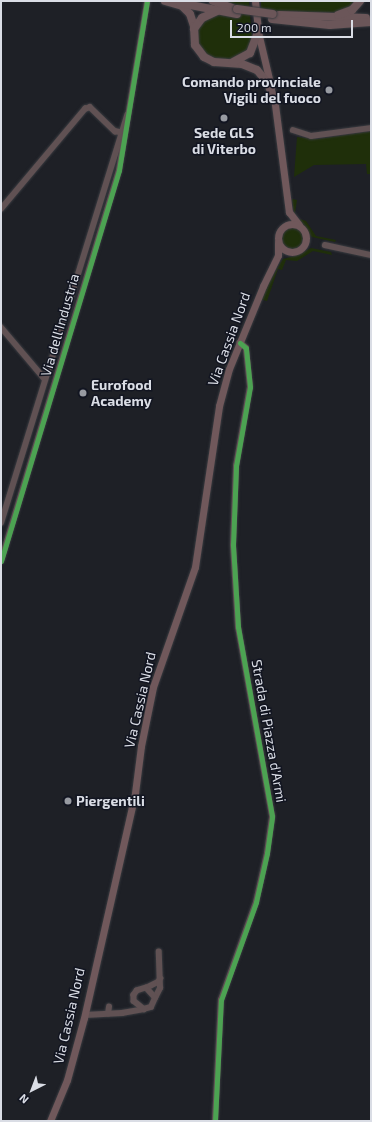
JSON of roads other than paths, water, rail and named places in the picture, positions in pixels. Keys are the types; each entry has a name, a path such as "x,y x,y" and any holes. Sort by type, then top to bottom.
{"highway":[{"path":"165,1 185,9 192,18 195,45 204,57 214,62 233,62 250,66 260,73 276,102"},
{"path":"169,1 222,12"},
{"path":"194,1 272,17 330,25 371,26"},
{"path":"213,1 236,10"},
{"path":"306,17 345,14 360,1"},
{"path":"194,30 204,16 236,10"},
{"path":"272,17 371,17"},
{"path":"330,25 371,22"},
{"path":"233,62 250,53 258,29"}],"main road":[{"path":"255,1 258,29 276,102 289,212 282,228 278,233 278,242 284,250 292,252 301,250 306,242 306,233 289,212"},
{"path":"282,228 290,224 299,225"},
{"name":"Via Cassia Nord","path":"50,1121 67,1080 84,1015 135,793 141,746 153,687 195,567 219,406 229,369 278,255 278,242"},
{"name":"Via Cassia Nord","path":"274,266 292,252"}],"street":[{"name":"Via dell'Industria","path":"1,561 101,233 128,113 147,2"},
{"path":"1,209 85,108 90,107 114,131 124,133"},
{"path":"293,130 311,136 371,128"},
{"name":"Via dell'Industria","path":"1,523 45,379 124,133"},
{"path":"325,245 371,255"},
{"path":"1,327 45,379"},
{"name":"Strada di Piazza d'Armi","path":"215,1121 222,1000 256,902 267,853 272,816 238,627 232,545 236,466 250,387 246,348 240,343"},
{"path":"84,1015 108,1014 144,1009 151,1006 160,988 159,952"},
{"path":"144,1009 134,1001 134,995 137,991 158,982 160,978"},
{"path":"146,988 154,998"},
{"path":"108,1014 110,1007"}],"place":[{"name":"Comando provinciale Vigili del fuoco","path":"329,90"},
{"name":"Sede GLS di Viterbo","path":"224,118"},
{"name":"Eurofood Academy","path":"83,393"},
{"name":"Piergentili","path":"68,801"}]}
